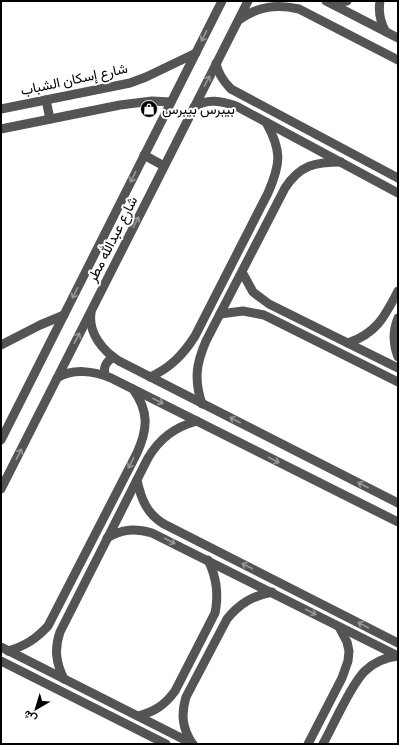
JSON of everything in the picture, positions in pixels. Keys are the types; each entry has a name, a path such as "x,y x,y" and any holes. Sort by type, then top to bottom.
{"street":[{"name":"شارع عبدالله مطر","path":"1,440 222,1"},
{"name":"شارع عبدالله مطر","path":"1,489 248,1"},
{"path":"328,2 347,1"},
{"path":"380,1 380,17 386,32"},
{"path":"328,2 398,38"},
{"path":"238,21 247,14 260,8 299,5 398,60"},
{"name":"شارع إسكان الشباب","path":"1,109 130,83 196,53"},
{"path":"216,63 218,72 223,81 231,89 398,178"},
{"path":"236,106 236,99 241,95"},
{"path":"46,100 50,119"},
{"path":"1,129 136,103 152,101 171,102"},
{"path":"194,107 200,103 209,101 223,102 236,106 398,193"},
{"path":"150,377 161,372 176,361 188,348 268,193 278,169 279,157 277,145 266,122"},
{"path":"144,155 164,166"},
{"path":"202,404 198,392 197,373 200,354 291,178 308,166 319,163 340,162"},
{"path":"268,193 274,193 280,199"},
{"path":"242,272 253,292 269,304 398,368"},
{"path":"348,343 366,336 374,330 386,313 398,291"},
{"path":"264,315 264,310 269,304"},
{"path":"91,310 90,320 93,331 98,341 113,357 202,404 398,503"},
{"path":"220,314 243,311 264,315 398,382"},
{"path":"386,313 392,319 398,318 394,330 394,342 398,357"},
{"path":"1,345 40,325 64,315"},
{"path":"195,336 199,341 206,341"},
{"path":"104,375 105,365 108,360 113,357"},
{"path":"57,378 64,374 74,372 90,372 104,375 398,522"},
{"path":"5,649 20,648 40,635 48,626 142,441 145,430 145,418 141,402 132,388"},
{"path":"64,679 57,661 57,642 60,632 107,538 154,448 173,430 197,421"},
{"path":"142,441 150,441 154,448"},
{"path":"318,482 325,466"},
{"path":"137,480 141,499 158,521 398,642"},
{"path":"152,533 154,524 158,521"},
{"path":"107,538 117,532 128,530 140,530 152,533 398,656"},
{"path":"129,726 136,715 155,710 163,705 174,691 215,613 217,602 216,581 208,560"},
{"path":"290,601 295,591"},
{"path":"193,744 187,736 184,727 182,717 183,707 186,698 227,619 235,609 246,601 258,595 272,592"},
{"path":"215,613 223,614 227,619"},
{"path":"48,626 54,632 60,632"},
{"path":"308,744 346,670 348,656 347,642 344,633 338,626"},
{"path":"5,649 193,744"},
{"path":"323,744 358,677 372,664 398,656"},
{"path":"1,661 166,744"},
{"path":"346,670 352,670 358,677"},
{"path":"174,691 179,698 186,698"}],"place":[{"name":"بيبرس بيبرس","path":"149,109"}]}
